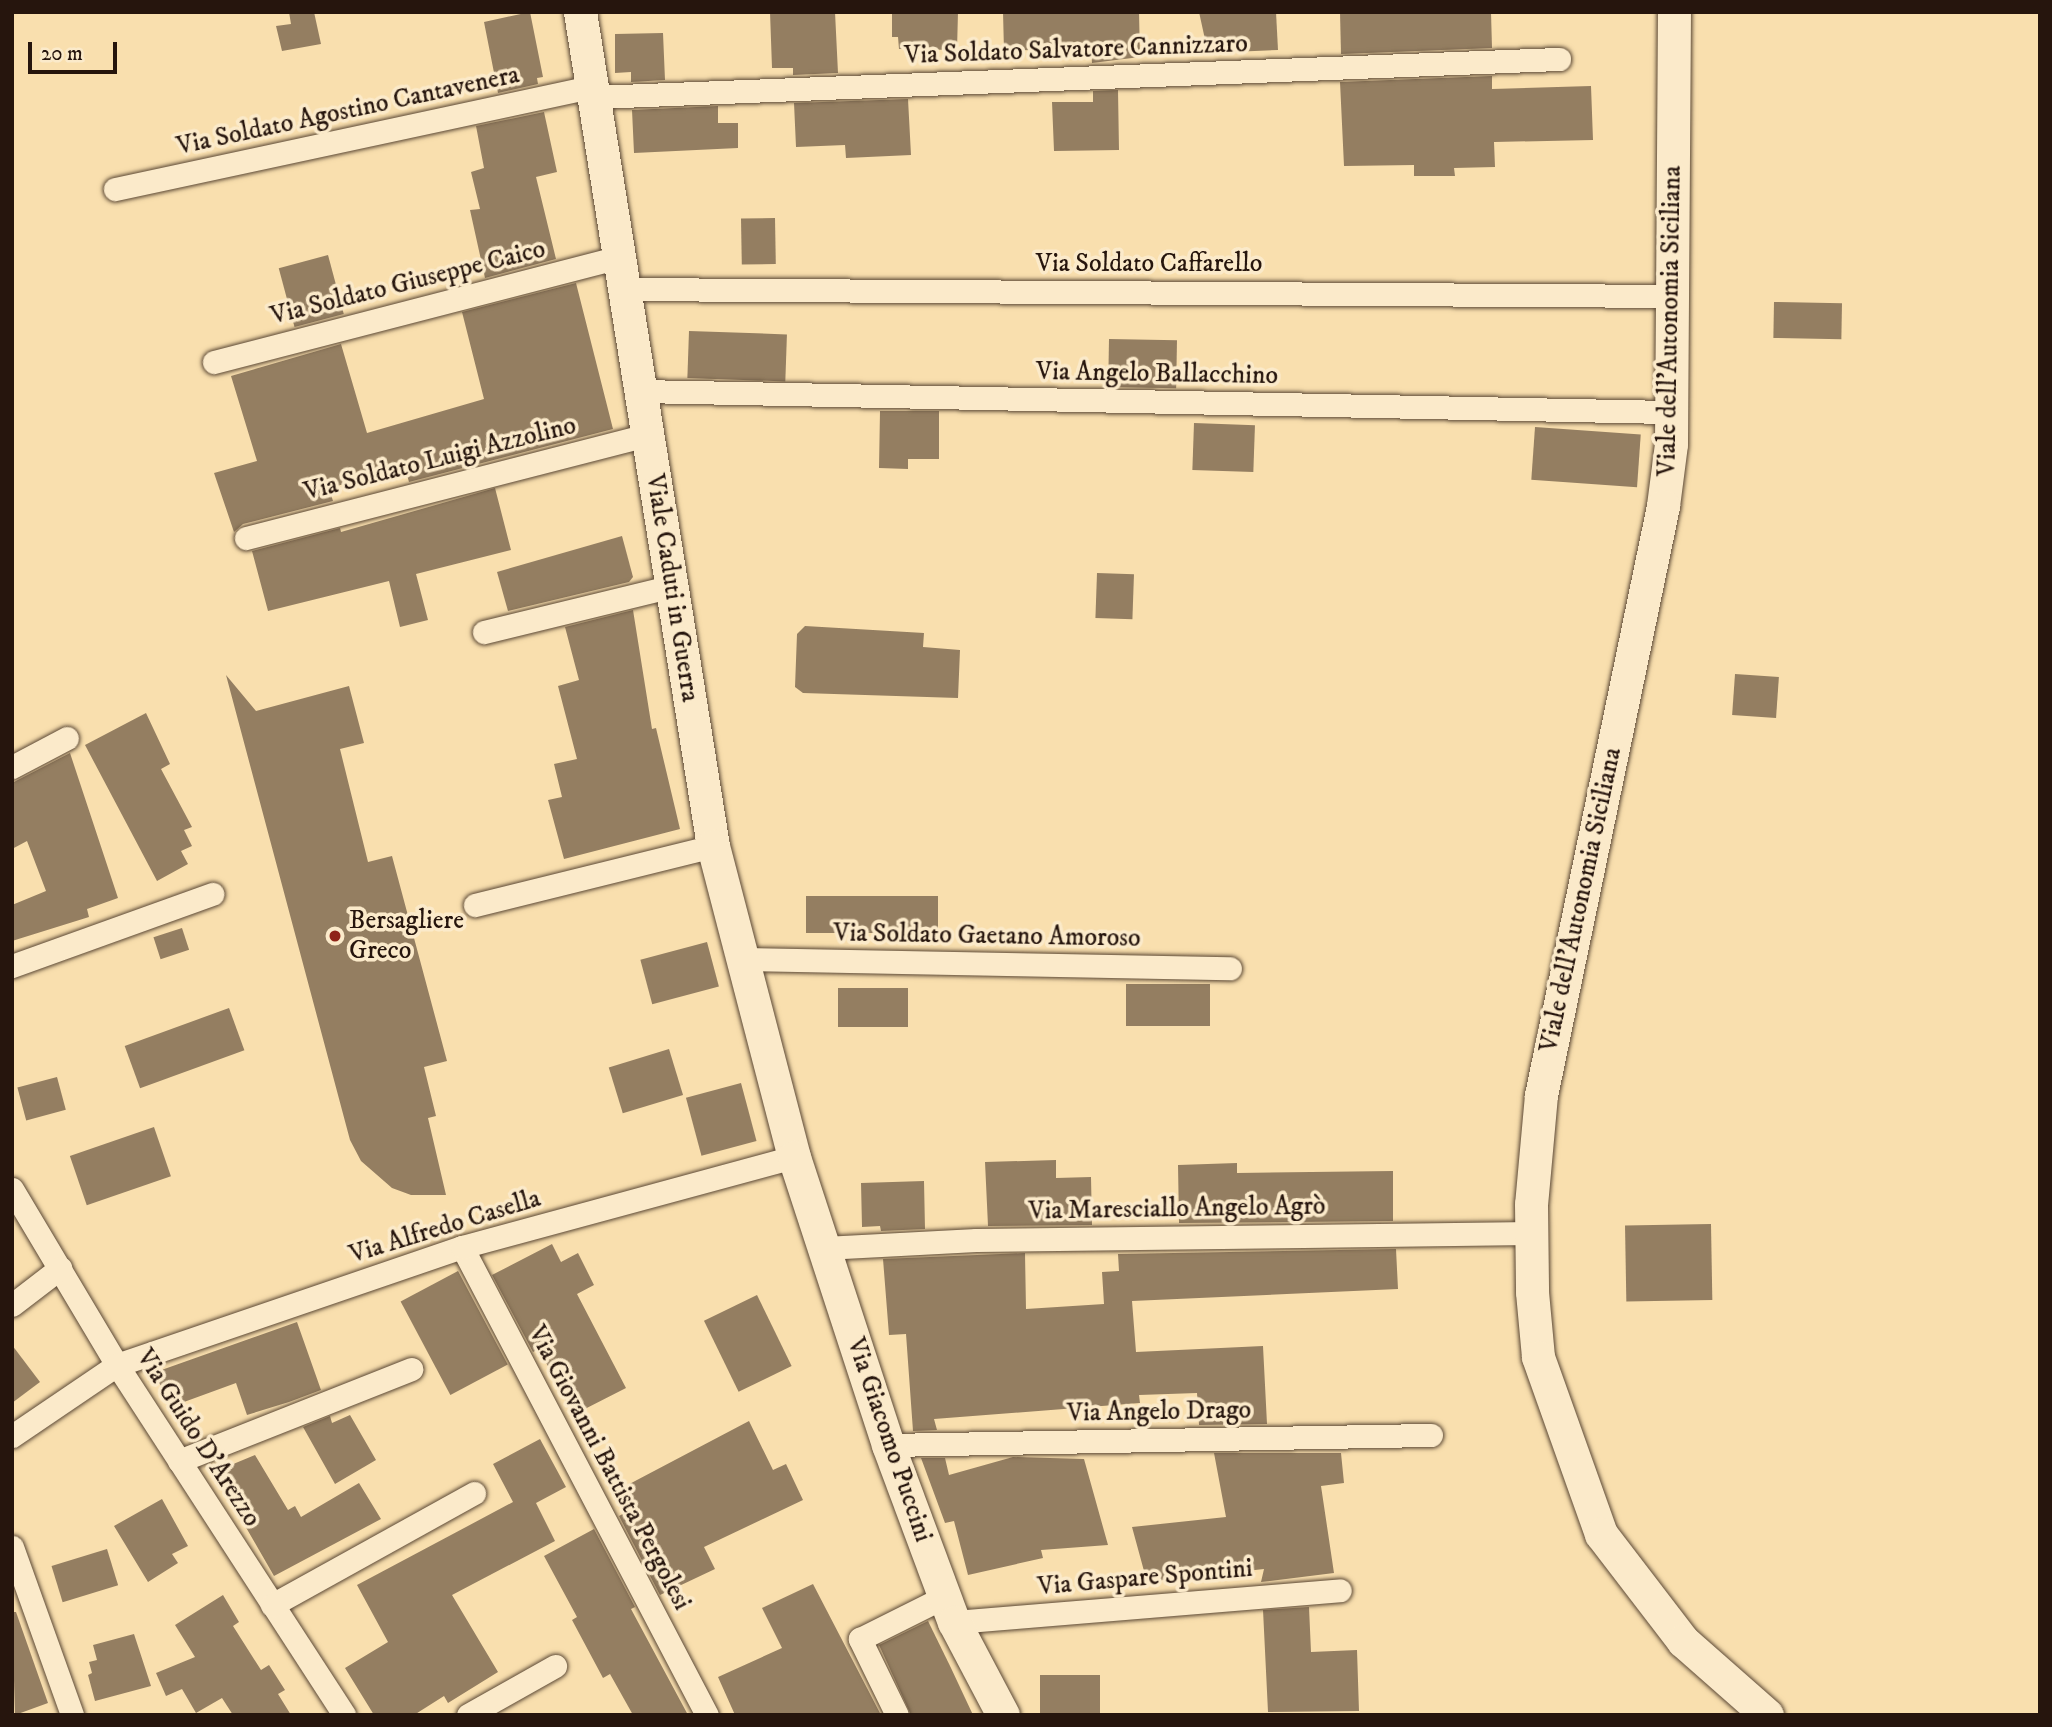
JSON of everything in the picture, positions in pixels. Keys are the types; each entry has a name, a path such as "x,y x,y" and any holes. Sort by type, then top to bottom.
{"street":[{"name":"Viale Caduti in Guerra","path":"580,12 713,846 794,1157"},
{"name":"Viale dell'Autonomia Siciliana","path":"1674,12 1672,412 1664,506 1541,1095 1531,1233 1538,1357 1601,1534 1683,1641 1767,1715"},
{"name":"Via Soldato Salvatore Cannizzaro","path":"594,92 1559,59"},
{"name":"Via Soldato Agostino Cantavenera","path":"115,189 594,92"},
{"name":"Via Soldato Caffarello","path":"620,273 1674,296"},
{"name":"Via Soldato Giuseppe Caico","path":"214,362 620,273"},
{"name":"Via Angelo Ballacchino","path":"640,391 1672,412"},
{"name":"Via Soldato Luigi Azzolino","path":"246,538 648,435"},
{"path":"484,632 672,586"},
{"path":"12,767 67,738"},
{"path":"474,905 713,846"},
{"path":"12,966 212,894"},
{"name":"Via Soldato Gaetano Amoroso","path":"743,959 1230,968"},
{"name":"Via Alfredo Casella","path":"12,1436 117,1365 462,1247 794,1157"},
{"name":"Via Giacomo Puccini","path":"794,1157 888,1444 949,1609 1003,1715"},
{"name":"Via Guido D'Arezzo","path":"12,1189 117,1365 344,1715"},
{"name":"Via Maresciallo Angelo Agrò","path":"824,1248 976,1240 1531,1233"},
{"name":"Via Giovanni Battista Pergolesi","path":"462,1247 707,1715"},
{"path":"12,1305 60,1268"},
{"path":"179,1461 411,1369"},
{"name":"Via Angelo Drago","path":"888,1444 1431,1436"},
{"path":"272,1605 474,1493"},
{"path":"13,1554 72,1715"},
{"name":"Via Gaspare Spontini","path":"949,1609 1340,1590"},
{"path":"897,1715 860,1639 949,1609"},
{"path":"468,1715 555,1666"}],"building":[{"path":"289,12 314,12 321,44 282,51 276,26 291,24"},
{"path":"530,12 543,77 537,78 538,84 498,93 484,22"},
{"path":"770,12 835,12 838,73 793,75 793,68 772,68"},
{"path":"892,12 958,12 957,50 899,49 898,37 892,37"},
{"path":"1003,12 1139,12 1140,57 1092,63 1091,48 1004,51"},
{"path":"1199,12 1276,12 1278,50 1208,53"},
{"path":"1340,12 1491,12 1492,48 1341,54"},
{"path":"663,33 665,80 631,82 631,72 615,73 615,34"},
{"path":"1492,76 1492,89 1591,86 1593,140 1494,142 1495,167 1454,168 1455,176 1414,176 1414,165 1344,166 1340,82"},
{"path":"1118,90 1119,150 1054,151 1052,102 1093,102 1093,91"},
{"path":"908,99 911,155 846,158 845,145 796,147 794,103"},
{"path":"718,106 718,123 738,123 738,148 634,153 632,110"},
{"path":"544,112 557,172 536,177 556,259 485,278 470,210 480,209 471,172 484,168 476,126"},
{"path":"775,218 776,264 742,265 741,219"},
{"path":"328,255 344,314 295,327 279,268"},
{"path":"576,283 613,429 409,482 405,468 329,488 333,501 243,524 234,532 214,473 257,461 231,376 341,344 367,433 484,399 462,312"},
{"path":"1774,302 1842,303 1841,339 1773,338"},
{"path":"689,331 787,334 785,381 687,378"},
{"path":"1109,339 1177,340 1176,388 1108,387"},
{"path":"880,411 939,411 939,459 908,459 908,469 879,468"},
{"path":"1194,423 1255,425 1253,472 1192,470"},
{"path":"1535,427 1641,434 1637,487 1531,480"},
{"path":"495,488 511,550 416,574 428,620 400,627 389,581 268,611 252,551 340,528 341,532"},
{"path":"622,536 633,577 629,582 508,611 497,572"},
{"path":"1097,573 1134,574 1132,619 1095,618"},
{"path":"633,610 652,729 656,728 680,829 564,859 548,800 562,797 554,764 577,759 558,686 579,680 565,627"},
{"path":"805,626 924,633 923,647 960,650 958,698 803,693 795,687 797,634"},
{"path":"1735,674 1779,677 1776,718 1732,715"},
{"path":"226,675 256,711 349,686 364,743 340,749 368,862 392,856 447,1061 424,1067 436,1116 428,1118 446,1195 411,1195 392,1188 361,1161 350,1140"},
{"path":"146,713 170,764 161,769 192,827 184,830 192,846 181,851 188,864 157,881 85,745"},
{"path":"70,753 118,898 87,909 89,917 12,941 12,905 46,891 27,841 12,849 12,783"},
{"path":"806,896 938,896 938,933 806,933"},
{"path":"182,928 189,950 161,959 153,937"},
{"path":"707,942 719,986 652,1004 640,960"},
{"path":"1126,984 1210,984 1210,1026 1126,1026"},
{"path":"838,988 908,988 908,1027 838,1027"},
{"path":"229,1008 244,1050 140,1088 125,1046"},
{"path":"669,1049 683,1095 623,1113 609,1067"},
{"path":"57,1077 66,1110 26,1120 17,1088"},
{"path":"741,1083 757,1141 701,1156 686,1098"},
{"path":"154,1127 171,1176 87,1205 70,1156"},
{"path":"1056,1160 1056,1178 1091,1177 1092,1225 988,1226 985,1162"},
{"path":"1237,1163 1237,1173 1393,1171 1393,1221 1179,1223 1178,1165"},
{"path":"924,1181 925,1229 881,1231 880,1226 862,1227 861,1183"},
{"path":"1711,1224 1712,1300 1626,1301 1625,1226"},
{"path":"552,1244 561,1262 578,1253 594,1285 577,1294 626,1388 573,1415 539,1349 533,1352 492,1275"},
{"path":"1396,1249 1398,1289 1132,1301 1136,1352 1263,1346 1267,1424 1199,1425 1197,1393 1139,1395 1140,1403 934,1419 937,1430 913,1431 906,1334 889,1335 883,1259 1025,1253 1026,1309 1104,1304 1102,1272 1119,1271 1118,1254"},
{"path":"458,1271 508,1365 450,1395 401,1302"},
{"path":"757,1295 792,1366 739,1392 704,1321"},
{"path":"297,1322 321,1390 289,1402 247,1415 236,1383 173,1406 153,1373"},
{"path":"12,1345 40,1382 12,1403"},
{"path":"350,1415 376,1460 335,1484 303,1427 330,1416 332,1423"},
{"path":"749,1421 773,1470 786,1464 803,1500 704,1547 715,1569 660,1595 619,1516 628,1511 618,1490"},
{"path":"540,1439 566,1487 536,1503 555,1541 452,1595 498,1672 448,1703 444,1696 414,1715 374,1715 345,1668 388,1642 357,1585 513,1502 493,1464"},
{"path":"1214,1453 1341,1453 1344,1483 1321,1486 1334,1573 1261,1582 1264,1569 1147,1582 1132,1527 1226,1517"},
{"path":"255,1455 288,1510 295,1506 301,1517 359,1483 381,1519 274,1576 214,1472"},
{"path":"1013,1457 1084,1459 1108,1545 1041,1550 1043,1558 968,1575 954,1521 945,1523 921,1458 945,1458 949,1475"},
{"path":"162,1499 188,1546 172,1554 178,1563 148,1582 114,1526"},
{"path":"594,1529 635,1607 631,1609 688,1715 633,1715 610,1674 603,1678 572,1620 577,1617 544,1556"},
{"path":"107,1549 118,1585 63,1602 52,1566"},
{"path":"813,1584 881,1715 735,1715 718,1677 782,1648 762,1608"},
{"path":"223,1595 239,1622 233,1626 261,1670 269,1665 285,1690 278,1694 291,1715 233,1715 222,1698 196,1713 182,1689 166,1696 156,1673 195,1657 175,1625"},
{"path":"1309,1607 1311,1652 1357,1650 1359,1711 1268,1712 1263,1610"},
{"path":"12,1612 16,1612 48,1703 15,1715"},
{"path":"928,1621 973,1715 911,1715 879,1645"},
{"path":"134,1634 151,1686 95,1701 88,1675 92,1673 89,1662 97,1660 93,1645"},
{"path":"1040,1675 1100,1675 1100,1715 1040,1715"}],"place":[{"name":"Bersagliere Greco","path":"335,936"}]}
